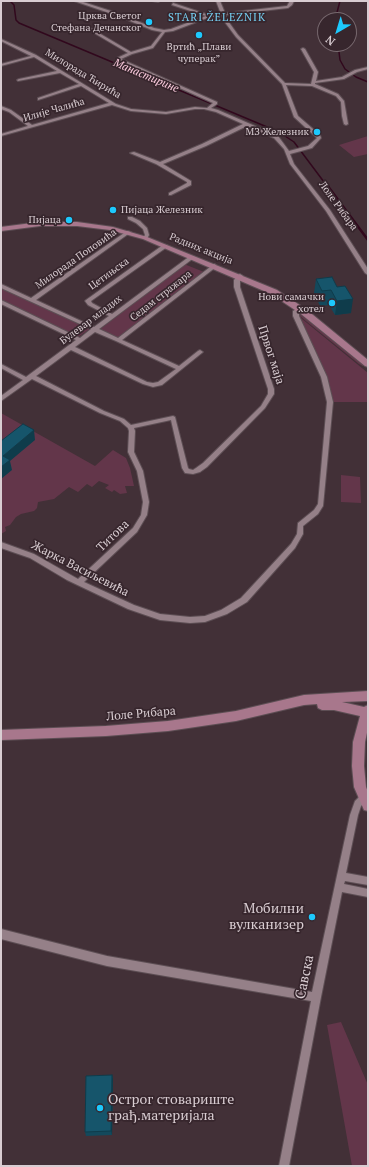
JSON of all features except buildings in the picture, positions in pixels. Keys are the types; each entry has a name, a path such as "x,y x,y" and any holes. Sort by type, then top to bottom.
{"main road":[{"name":"Радних акција","path":"1,229 22,225 62,223 101,226 129,232 146,238 240,276 274,292 300,309 368,364"},
{"path":"357,356 368,359"},
{"name":"Лоле Рибара","path":"1,735 106,731 168,726 236,716 304,700 319,698 366,698"},
{"name":"Лоле Рибара","path":"282,706 334,705 367,712"},
{"name":"Савска","path":"367,712 360,742 358,760 360,787 367,798"}],"street":[{"path":"76,1 119,14 153,29 164,30 172,30 209,16 288,7 292,4 292,1"},
{"path":"218,1 229,26 284,84 296,118 318,136 315,142 304,150 288,153"},
{"path":"173,4 209,16"},
{"path":"86,27 131,52"},
{"path":"164,30 152,47 131,52 118,59 216,103 210,108"},
{"name":"Милорада Ћирића","path":"1,40 35,56 112,104 131,110 162,113 174,113 195,108 210,108 276,137 283,144 288,153"},
{"path":"303,49 316,72 314,84"},
{"path":"1,64 35,56"},
{"path":"284,84 314,84 345,77 355,71 368,68"},
{"path":"19,80 60,72"},
{"path":"314,84 339,96 343,102 346,124"},
{"path":"39,99 81,85"},
{"name":"Илије Чалића","path":"1,134 112,104"},
{"path":"1,107 10,111 30,126"},
{"path":"159,164 204,145 247,124"},
{"path":"132,153 159,164 190,182 188,185 171,194"},
{"name":"Лоле Рибара","path":"288,153 292,164 328,210 368,274"},
{"path":"130,218 138,222 145,229 147,235 146,238"},
{"name":"Милорада Поповића","path":"32,300 129,232"},
{"name":"Цетињска","path":"113,316 90,304 88,301 165,246"},
{"name":"Булевар младих","path":"1,399 192,257"},
{"name":"Седам стражара","path":"118,340 214,266"},
{"name":"Првог маја","path":"130,427 173,418 185,468 190,472 200,469 263,407 271,394 271,389 237,287 236,282 240,276"},
{"path":"1,286 179,368"},
{"path":"1,302 80,340"},
{"name":"Жарка Васиљевића","path":"1,545 32,556 79,583 148,614 176,620 198,620 219,614 244,600 293,546 300,534 300,525 316,512 321,504 330,402 324,377 296,316 296,312 300,309"},
{"path":"70,347 149,385 160,384 200,352"},
{"path":"1,366 122,420 130,427"},
{"name":"Титова","path":"79,583 135,530 144,515 146,502 140,471 131,452 133,435 130,427"},
{"name":"Савска","path":"284,1166 316,997 354,815 358,804 367,798"},
{"path":"342,876 368,881"},
{"path":"340,887 368,893"},
{"path":"1,934 107,961 316,997"}],"shaded area":[{"path":"368,136 368,154 354,157 339,145"},
{"path":"184,264 204,272 118,338 99,330"},
{"path":"1,287 90,329 78,337 1,300"},
{"path":"296,313 309,321 365,365 363,366 359,364"},
{"path":"296,314 368,373 368,402 330,402 329,395"},
{"path":"1,413 95,466 113,450 126,458 134,486 125,486 127,493 120,494 114,490 112,492 105,488 109,485 99,481 92,487 87,484 78,492 69,487 54,499 38,502 37,508 34,511 21,514 16,517 10,525 5,527 6,531 1,534"},
{"path":"341,475 360,477 361,503 341,502"},
{"path":"341,1022 368,1085 368,1166 352,1166 327,1025"}],"waterway":[{"name":"Манастирине","path":"10,1 14,5 16,20 19,23 279,132 294,142 327,186"},
{"path":"337,12 340,1"},
{"path":"339,52 340,60 345,69 356,77 368,82"},
{"name":"Манастирине","path":"327,185 368,240"}],"place":[{"name":"Црква Светог Стефана Дечанског","path":"149,22"},
{"name":"Вртић „Плави чуперак”","path":"199,35"},
{"name":"МЗ Железник","path":"317,132"},
{"name":"Пијаца Железник","path":"113,210"},
{"name":"Пијаца","path":"69,220"},
{"name":"Нови самачки хотел","path":"332,303"},
{"name":"Мобилни вулканизер","path":"312,917"},
{"name":"Острог стовариште грађ.материјала","path":"100,1108"}],"district":[{"name":"STARI ŽELEZNIK","path":"217,18"}]}
